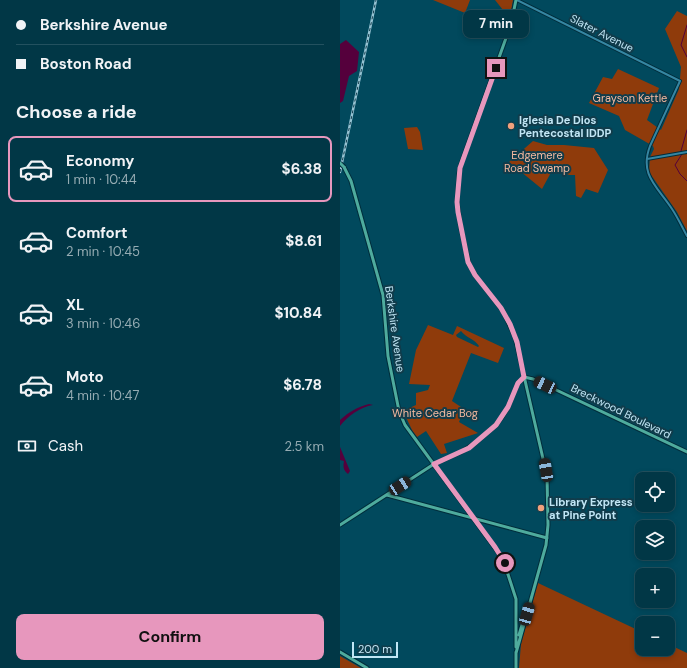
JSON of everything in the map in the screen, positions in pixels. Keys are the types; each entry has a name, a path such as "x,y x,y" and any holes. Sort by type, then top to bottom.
{"main road":[{"path":"516,653 547,538 547,476 517,342 510,324 501,308 475,275 468,262 457,202 461,164 510,25 517,0"},
{"name":"Berkshire Avenue","path":"340,163 344,167 351,181 382,295 388,356 400,415 405,425 503,559 516,599 516,647"},
{"path":"340,525 434,464 469,448 496,425 508,407 518,383 524,377"},
{"name":"Breckwood Boulevard","path":"524,377 533,379 687,452"},
{"path":"386,495 547,538"},
{"name":"Berkshire Avenue","path":"516,614 519,626 522,630"},
{"path":"516,625 517,629 522,630"},
{"path":"516,668 516,647 522,630"},
{"path":"340,652 366,668"}],"street":[{"name":"Slater Avenue","path":"517,0 680,81 650,146 646,159"},
{"path":"687,152 646,159 649,177 672,209 687,236"}],"green space":[{"path":"433,0 470,0 465,13"},
{"path":"495,0 513,0 511,11 503,10"},
{"name":"Grayson Kettle","path":"677,11 687,16 687,231 677,212 649,172 650,157 654,149 653,146 625,130 619,116 589,103 603,77 612,79 618,69 659,88 647,120 661,130 679,89 681,67 665,29"},
{"path":"417,127 420,132 423,150 408,149 404,128"},
{"name":"Edgemere Road Swamp","path":"533,141 547,145 594,148 608,170 598,193 586,189 581,198 576,196 575,175 569,175 554,167 542,189 509,162"},
{"name":"White Cedar Bog","path":"428,325 453,335 457,326 504,348 498,363 471,353 452,401 464,409 459,422 478,433 444,444 447,453 441,454 426,431 417,437 403,411 416,405 416,393 428,390 430,385 409,384 416,350","holes":["461,331 475,342 479,346 478,347 457,337 456,335"]},
{"path":"538,583 635,629 635,656 675,656 675,647 687,653 687,668 519,668 521,644"},
{"path":"340,656 361,668 340,668"}],"shaded area":[{"path":"346,40 359,52 357,71 349,76 343,101 340,103 340,44"},
{"path":"369,404 373,405 355,412 340,426 340,420 357,408"},
{"path":"340,447 350,471 348,474 344,468 344,461 340,460"}],"waterway":[{"path":"687,25 681,45 687,57"},
{"path":"681,151 687,130"},
{"path":"682,154 675,165 680,174 687,181"}],"railway":[{"path":"340,172 376,0"}],"place":[{"name":"Iglesia De Dios Pentecostal IDDP","path":"511,126"},
{"name":"Library Express at Pine Point","path":"541,508"}],"route":[{"path":"496,68 460,168 458,177 457,202 468,262 475,275 501,308 510,324 517,342 524,377 518,383 508,407 496,425 469,448 434,464 501,554 505,563"}]}
